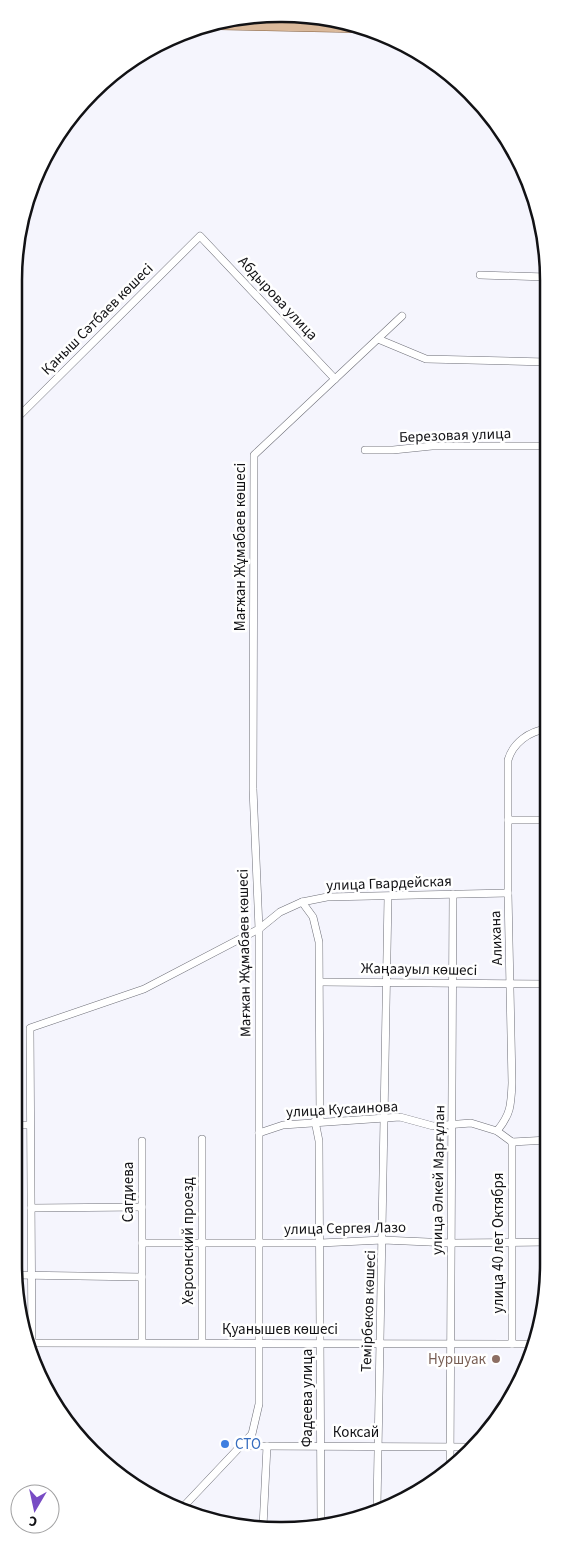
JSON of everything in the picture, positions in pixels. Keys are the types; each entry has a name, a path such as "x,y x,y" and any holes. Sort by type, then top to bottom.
{"main road":[{"path":"243,25 333,27"}],"street":[{"name":"Абдырова улица","path":"200,236 334,380"},
{"name":"Қаныш Сәтбаев көшесі","path":"22,413 200,236"},
{"path":"480,275 540,277"},
{"path":"334,380 402,316"},
{"path":"378,339 426,359 540,362"},
{"name":"Мағжан Жұмабаев көшесі","path":"242,1446 252,1434 258,1415 260,929 253,789 254,455 334,380"},
{"name":"Березовая улица","path":"365,450 393,450 432,446 540,446"},
{"name":"Алихана","path":"497,1131 508,1118 511,1103 508,760 513,746 540,730"},
{"path":"508,820 540,820"},
{"name":"улица Гвардейская","path":"30,1125 30,1028 144,989 260,929 280,912 302,902 327,897 508,892"},
{"name":"улица Әлкей Марғұлан","path":"450,1458 453,894"},
{"name":"Темірбеков көшесі","path":"377,1503 388,896"},
{"name":"Фадеева улица","path":"302,902 313,917 318,934 320,982 318,1121 321,1518"},
{"name":"Жаңаауыл көшесі","path":"320,982 540,984"},
{"name":"улица Кусаинова","path":"259,1133 283,1125 318,1121 400,1117 433,1126 471,1123 497,1131 512,1142"},
{"path":"22,1125 30,1125 30,1324"},
{"name":"Херсонский проезд","path":"202,1139 202,1342"},
{"path":"512,1142 540,1140"},
{"name":"Сагдиева","path":"142,1141 142,1342"},
{"name":"улица 40 лет Октября","path":"512,1142 512,1344"},
{"path":"31,1208 142,1207"},
{"name":"улица Сергея Лазо","path":"142,1243 320,1243 383,1240 451,1243 540,1242"},
{"path":"23,1275 142,1277"},
{"name":"Қуанышев көшесі","path":"35,1343 527,1344"},
{"path":"186,1504 242,1446"},
{"name":"Коксай","path":"242,1446 463,1447"},
{"path":"263,1521 267,1446"}],"place":[{"name":"Нуршуак","path":"496,1359"},
{"name":"СТО","path":"225,1444"}]}
